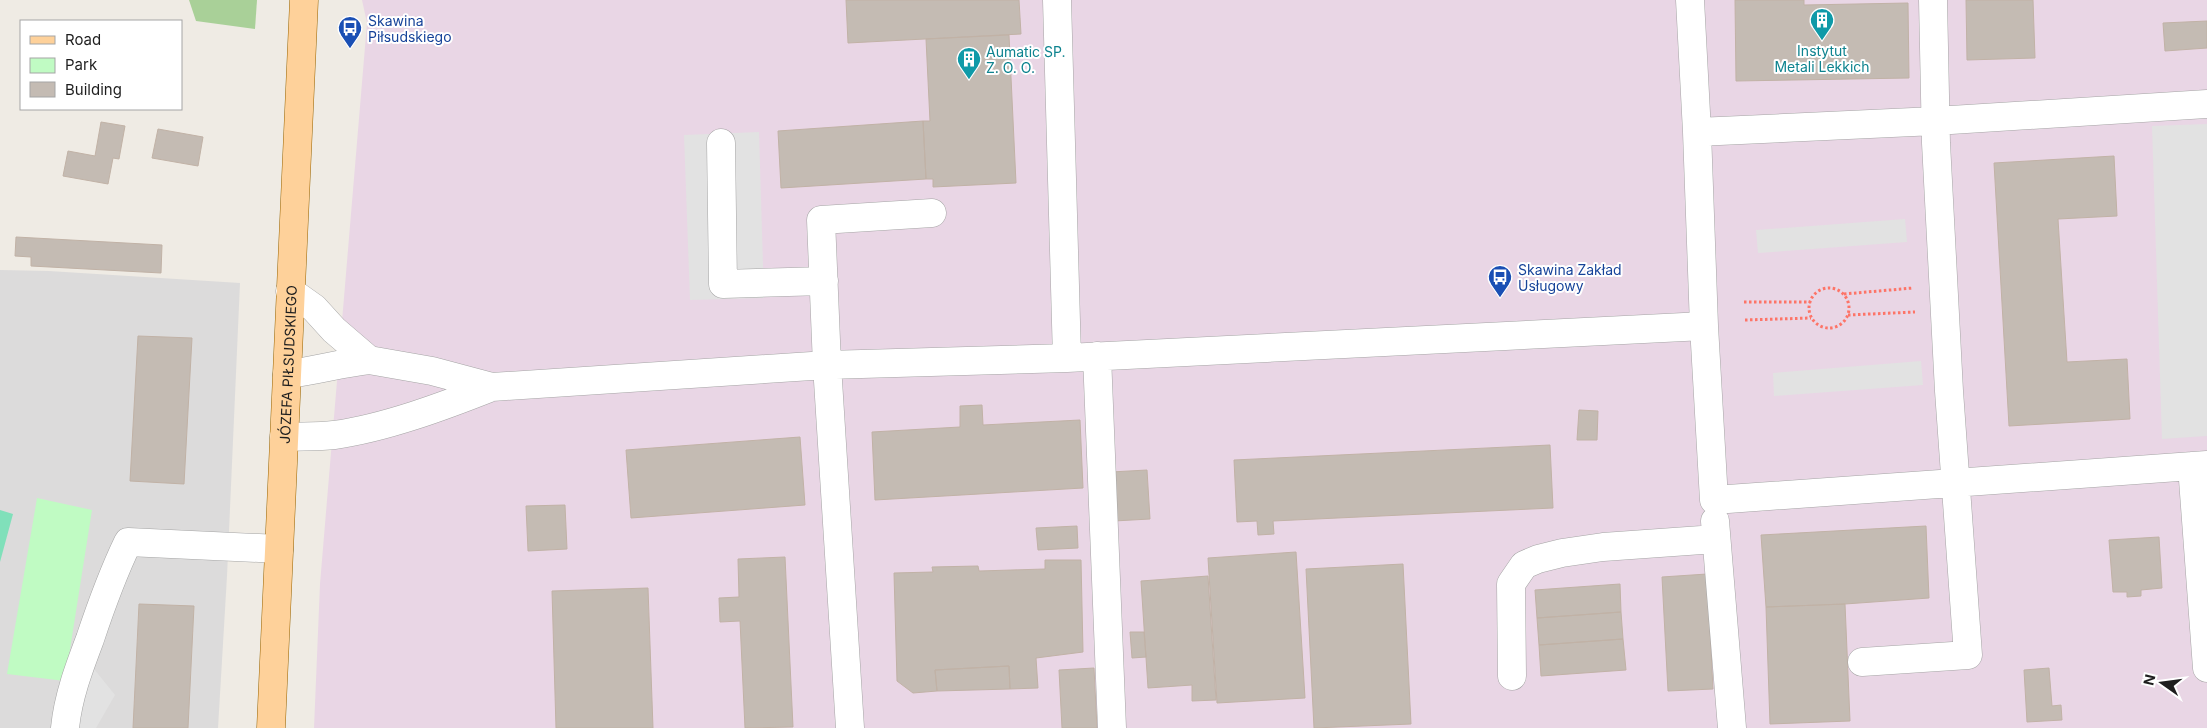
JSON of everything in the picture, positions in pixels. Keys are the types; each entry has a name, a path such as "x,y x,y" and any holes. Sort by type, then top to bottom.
{"main road":[{"name":"JÓZEFA PIŁSUDSKIEGO","path":"271,728 304,0"}],"street":[{"path":"1057,0 1067,358"},
{"path":"1690,0 1704,326 1716,539 1732,728"},
{"path":"1862,662 1968,654 1954,483 1944,298 1935,121 1933,0"},
{"path":"1697,132 1935,121 2207,104"},
{"path":"721,143 722,284 824,281"},
{"path":"850,728 827,365 822,220 932,213"},
{"path":"290,291 314,308 334,330 369,360"},
{"path":"284,437 334,435 382,424 446,405 492,387 827,365 1067,358 1704,326"},
{"path":"1097,356 1112,728"},
{"path":"287,374 369,360 432,370 492,387"},
{"path":"1714,500 2200,466 2207,668"},
{"path":"1512,676 1511,584 1524,565 1538,559 1562,553 1603,547 1716,539"},
{"path":"64,728 67,708 80,668 114,570 128,542 279,550"}],"path":[{"path":"1844,294 1849,304 1848,315 1843,323 1835,328 1817,325 1811,318 1810,302 1815,293 1825,288 1836,289 1844,294 1944,298"},
{"path":"1848,315 1944,298"},
{"path":"1744,302 1810,302"},
{"path":"1745,320 1811,318"}],"shaded area":[{"path":"362,0 2207,0 2207,728 314,728 320,584 367,23"},
{"path":"2207,124 2207,436 2162,439 2152,126"},
{"path":"759,132 764,298 690,300 684,135"},
{"path":"1905,219 1907,242 1758,253 1756,230"},
{"path":"0,270 49,271 240,283 218,728 0,728"},
{"path":"1921,361 1923,385 1774,396 1773,373"},
{"path":"94,669 115,695 96,728 75,728 80,698"}],"green space":[{"path":"189,0 257,0 255,29 196,21"},
{"path":"37,498 92,510 65,681 7,674"},
{"path":"0,510 13,514 0,562"}],"building":[{"path":"846,0 1019,0 1021,34 848,43"},
{"name":"Instytut Metali Lekkich","path":"1735,0 1804,0 1804,5 1908,3 1909,78 1736,81"},
{"path":"1966,0 2033,0 2035,58 1967,60"},
{"path":"2207,21 2207,48 2165,51 2163,23"},
{"name":"Aumatic SP. Z. O. O.","path":"1009,35 1016,183 933,187 933,179 926,179 923,121 930,121 926,39"},
{"path":"923,121 926,179 781,188 778,131"},
{"path":"101,122 125,126 119,159 113,158 108,184 63,176 68,151 95,156"},
{"path":"158,129 203,137 198,166 152,158"},
{"path":"2114,156 2117,216 2058,219 2067,362 2127,359 2130,419 2009,426 1994,163"},
{"path":"16,237 162,245 161,273 31,266 31,257 15,256"},
{"path":"138,336 192,338 184,484 130,481"},
{"path":"982,405 983,425 1080,420 1083,488 875,500 872,432 960,427 960,406"},
{"path":"1579,410 1598,411 1597,440 1577,440"},
{"path":"800,437 805,505 631,518 626,450"},
{"path":"1550,445 1553,508 1273,521 1274,534 1258,535 1257,521 1237,522 1234,460"},
{"path":"1147,470 1150,519 1114,521 1111,472"},
{"path":"565,505 567,549 528,551 526,506"},
{"path":"1077,526 1078,548 1038,550 1036,528"},
{"path":"1926,526 1929,598 1766,607 1761,535"},
{"path":"2159,537 2162,588 2141,590 2141,596 2127,597 2127,592 2113,592 2109,540"},
{"path":"1296,552 1305,698 1217,703 1208,558"},
{"path":"785,557 793,727 745,728 740,621 720,622 719,598 739,597 738,559"},
{"path":"1045,560 1081,560 1083,652 1036,658 1038,688 1010,689 1009,666 935,670 937,691 913,693 897,681 894,573 933,572 932,567 978,566 979,571 1045,569"},
{"path":"1403,564 1411,724 1314,728 1306,569"},
{"path":"1707,574 1713,689 1668,691 1662,577"},
{"path":"1208,576 1216,700 1192,701 1192,685 1148,688 1141,581"},
{"path":"1620,584 1621,612 1537,618 1535,590"},
{"path":"648,588 653,728 556,728 552,591"},
{"path":"139,604 194,606 188,728 133,728"},
{"path":"1845,604 1850,721 1770,724 1766,607"},
{"path":"1621,612 1623,639 1539,645 1537,618"},
{"path":"1130,632 1144,632 1146,657 1132,658"},
{"path":"1623,639 1626,670 1541,676 1539,645"},
{"path":"1009,666 1010,689 937,691 935,670"},
{"path":"1094,668 1097,728 1062,728 1059,670"},
{"path":"2049,668 2052,706 2061,705 2062,720 2027,722 2024,670"}],"place":[{"name":"Instytut Metali Lekkich","path":"1822,41"},
{"name":"Skawina Piłsudskiego","path":"350,49"},
{"name":"Aumatic SP. Z. O. O.","path":"969,80"},
{"name":"Skawina Zakład Usługowy","path":"1500,298"}]}
